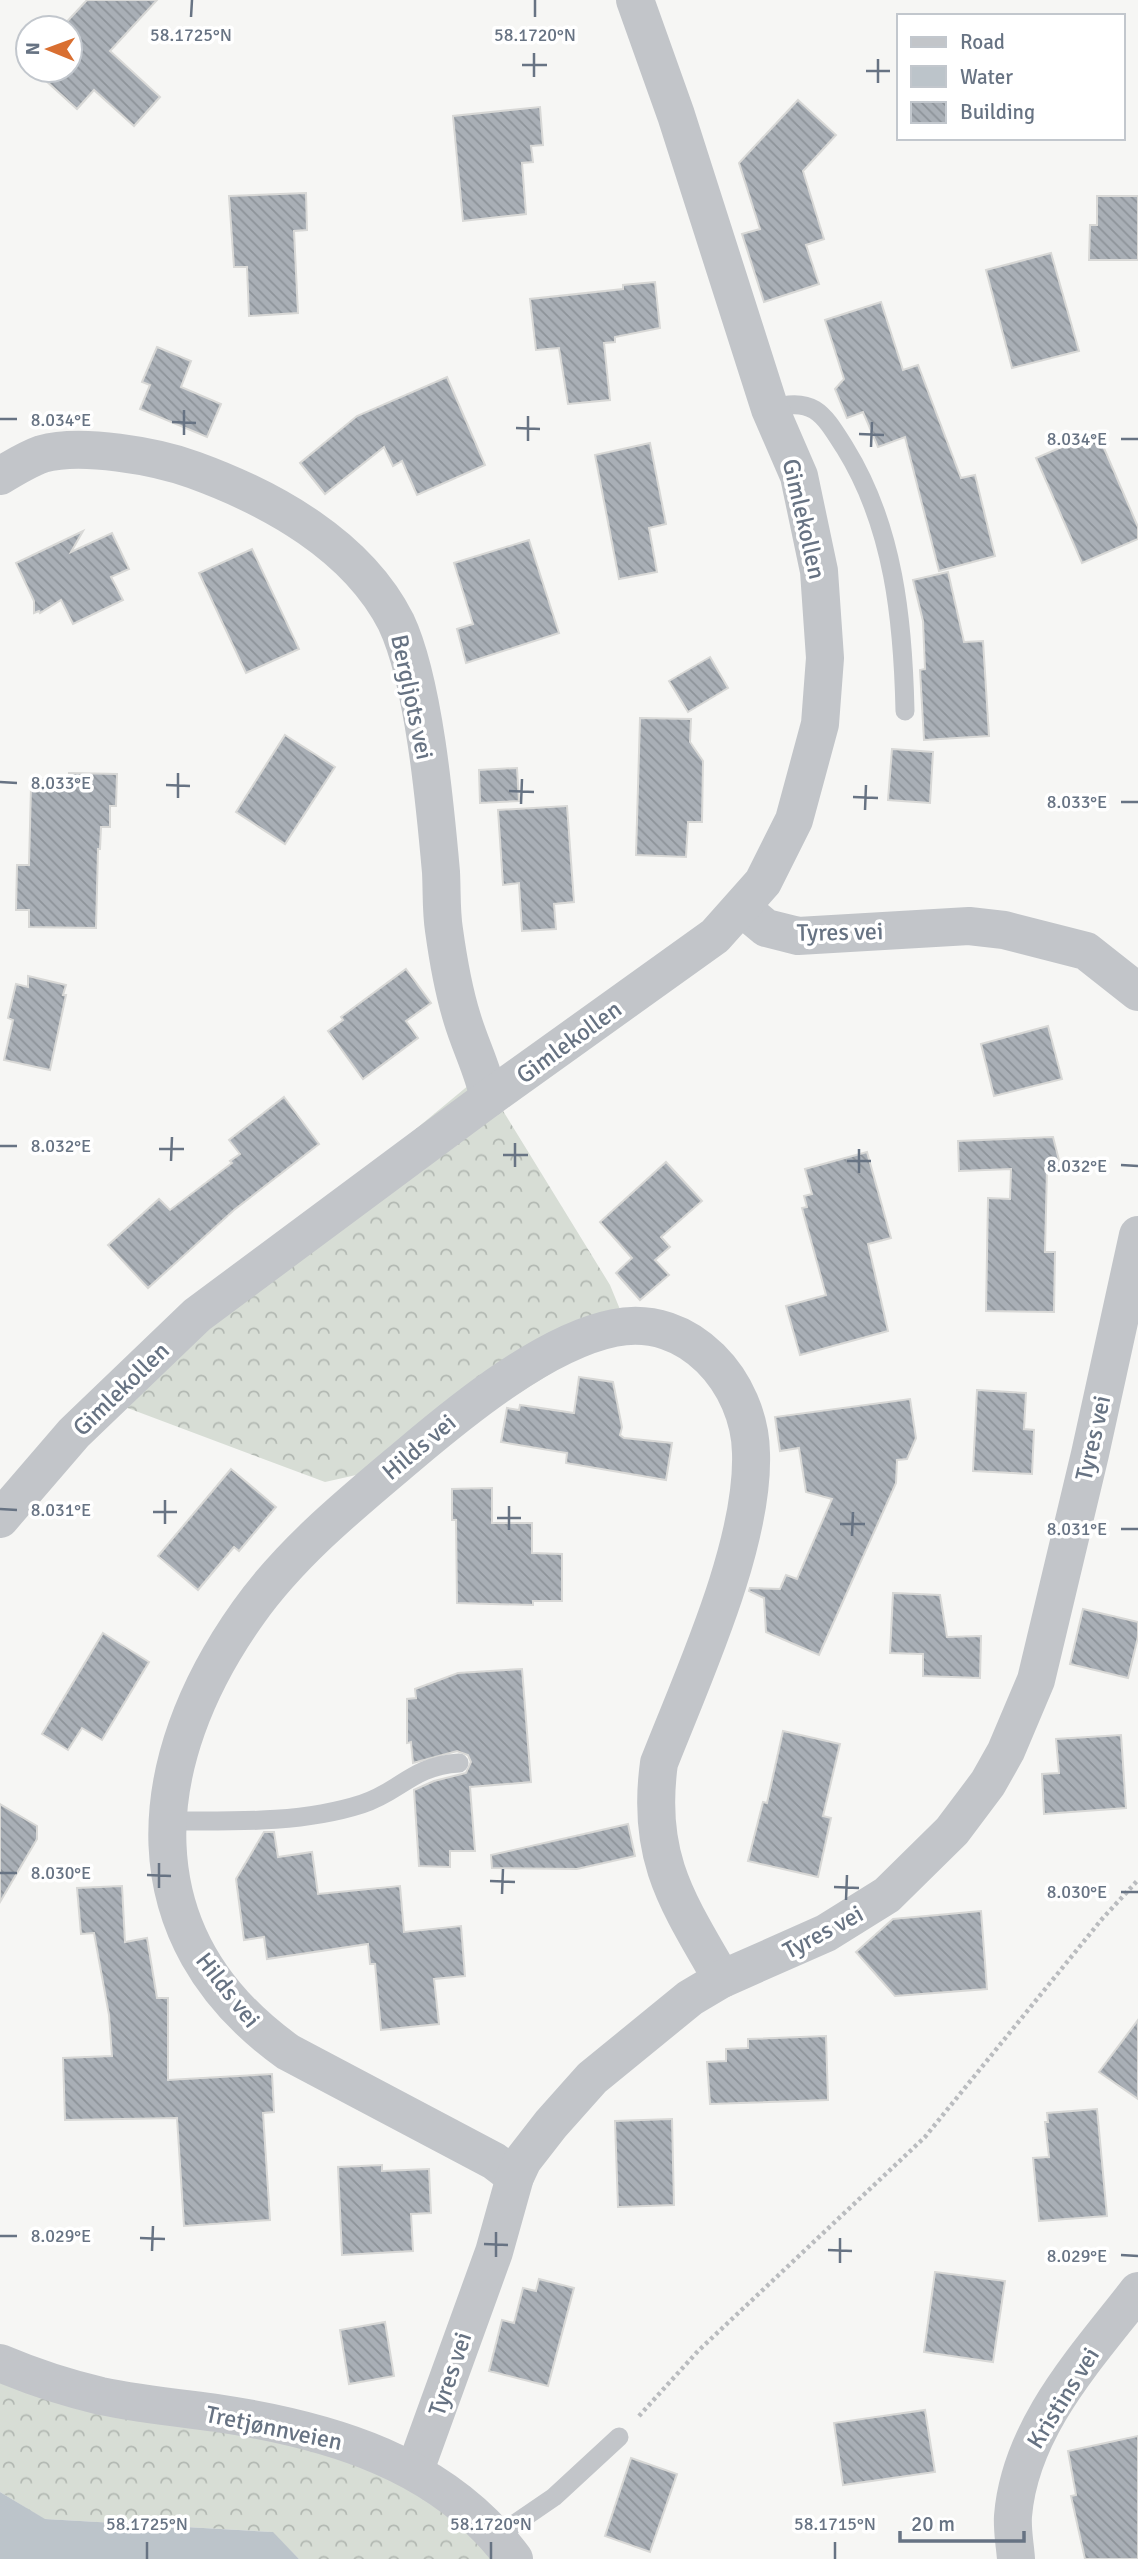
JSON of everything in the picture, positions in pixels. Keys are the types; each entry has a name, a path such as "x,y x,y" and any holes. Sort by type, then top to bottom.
{"street":[{"name":"Gimlekollen","path":"0,1519 74,1433 197,1315 489,1098 715,936 742,908 769,872 794,820 820,724 825,659 819,572 802,490 770,409 676,115 635,0"},
{"name":"Bergljots vei","path":"0,476 44,454 85,451 115,452 183,466 239,486 300,520 337,550 379,595 403,641 416,693 424,732 444,928 454,991 482,1068 489,1098"},
{"name":"Tyres vei","path":"742,908 766,928 798,936 969,926 1004,930 1086,951 1138,992"},
{"name":"Tyres vei","path":"415,2470 494,2252 515,2177 523,2160 551,2124 592,2078 637,2038 690,1998 722,1979 826,1933 887,1895 952,1831 988,1783 1006,1751 1036,1679 1090,1454 1138,1234"},
{"name":"Hilds vei","path":"515,2177 494,2161 288,2052 261,2033 213,1979 189,1938 169,1875 165,1821 182,1743 209,1681 247,1614 308,1547 345,1509 432,1435 517,1374 593,1334 617,1327 650,1326 692,1345 717,1364 735,1386 745,1409 750,1435 749,1495 737,1550 659,1763 656,1790 659,1852 674,1894 722,1979"},
{"name":"Kristins vei","path":"1016,2559 1013,2517 1031,2444 1058,2398 1138,2291"},
{"name":"Tretjønnveien","path":"0,2363 34,2377 102,2396 304,2429 415,2470 470,2508 506,2548"}],"lane":[{"path":"770,409 784,404 803,404 823,414 855,464 881,524 899,608 904,646 905,711"},
{"path":"165,1821 244,1821 312,1815 364,1804 434,1765 458,1763"},
{"path":"506,2548 554,2497 620,2437"}],"path":[{"path":"620,2437 698,2351 925,2137 1102,1919 1138,1880"}],"green space":[{"path":"481,1075 610,1285 628,1329 622,1329 405,1464 325,1482 109,1401 211,1299"},
{"path":"0,2361 384,2452 530,2559 299,2559 272,2532 44,2519 0,2492"}],"water":[{"path":"0,2492 45,2519 273,2532 299,2559 0,2559"}],"building":[{"path":"87,0 157,0 110,51 160,97 134,126 94,90 77,109 49,84 84,84 84,14 74,14"},
{"path":"798,100 836,135 803,171 824,239 806,245 819,284 764,302 742,234 760,229 739,163"},
{"path":"540,107 543,145 531,146 533,162 522,163 526,214 463,221 453,116"},
{"path":"306,193 307,230 294,231 298,313 249,316 247,267 234,267 229,196"},
{"path":"1097,196 1138,196 1138,260 1089,260 1090,225 1097,225"},
{"path":"1051,253 1079,351 1012,368 986,270"},
{"path":"655,282 660,328 615,337 615,342 604,343 610,400 568,404 559,348 536,350 530,299 623,289 623,285"},
{"path":"881,302 903,370 918,365 961,478 975,475 995,556 939,571 905,437 878,447 863,412 847,418 835,389 844,379 825,320"},
{"path":"157,347 191,361 181,387 221,404 207,437 140,409 150,385 142,382"},
{"path":"447,377 485,465 417,495 402,461 393,466 384,447 325,494 300,463 357,416"},
{"path":"1097,432 1138,527 1138,539 1082,563 1036,458"},
{"path":"650,443 666,524 649,528 657,572 619,579 595,455"},
{"path":"83,531 71,552 112,533 129,569 111,577 123,600 73,624 61,600 40,613 34,613 34,601 16,563"},
{"path":"529,540 559,633 466,663 457,629 473,624 454,563"},
{"path":"252,549 299,649 246,673 199,573"},
{"path":"948,572 964,642 983,641 989,736 924,740 920,670 925,669 923,621 913,580"},
{"path":"710,657 728,688 688,712 669,681"},
{"path":"640,718 691,719 690,742 703,761 702,822 688,822 686,857 636,855"},
{"path":"285,735 335,767 285,844 236,812"},
{"path":"892,749 933,752 930,803 888,800"},
{"path":"517,768 519,801 480,803 479,770"},
{"path":"69,773 117,774 116,806 110,806 110,827 101,827 98,849 96,928 29,927 29,910 16,910 17,865 29,865 31,787 43,787 43,779 69,779"},
{"path":"567,806 574,902 554,904 556,929 522,931 519,883 503,885 498,810"},
{"path":"406,969 431,1003 406,1021 418,1038 363,1079 328,1031 343,1020 341,1017"},
{"path":"28,976 66,985 50,1070 4,1060 13,1020 8,1018 16,984 28,987"},
{"path":"1048,1026 1062,1079 994,1096 981,1044"},
{"path":"284,1097 319,1144 234,1210 148,1288 108,1245 159,1199 170,1210 232,1163 230,1161 240,1154 229,1140"},
{"path":"1053,1137 1061,1168 1047,1168 1045,1252 1055,1252 1054,1312 986,1311 988,1198 1010,1199 1011,1169 959,1171 958,1141"},
{"path":"867,1152 891,1238 868,1244 888,1331 800,1355 786,1306 826,1295 802,1208 807,1207 804,1196 812,1194 805,1169"},
{"path":"666,1162 702,1201 661,1237 670,1247 655,1260 669,1275 640,1300 616,1273 632,1258 600,1222"},
{"path":"579,1377 613,1382 622,1427 620,1435 624,1438 672,1443 666,1480 566,1463 567,1453 501,1442 507,1408 519,1410 520,1405 574,1413"},
{"path":"977,1390 1026,1393 1024,1429 1034,1430 1032,1474 973,1471"},
{"path":"910,1399 916,1438 907,1459 897,1460 896,1483 819,1655 766,1632 764,1598 749,1591 750,1588 780,1589 786,1575 797,1579 832,1499 806,1492 799,1448 780,1451 775,1417"},
{"path":"231,1469 276,1507 239,1551 234,1547 198,1590 158,1556"},
{"path":"492,1488 492,1523 532,1523 532,1553 562,1554 562,1601 533,1601 533,1605 457,1603 456,1520 452,1520 452,1489"},
{"path":"893,1593 940,1595 947,1637 981,1636 980,1678 923,1676 923,1654 890,1653"},
{"path":"1083,1609 1138,1622 1138,1637 1128,1678 1070,1664"},
{"path":"103,1633 149,1662 102,1740 82,1728 68,1750 42,1734"},
{"path":"522,1669 531,1782 470,1787 475,1851 450,1851 450,1867 419,1866 414,1790 434,1781 466,1773 471,1762 468,1755 457,1751 413,1763 411,1742 407,1743 407,1699 416,1698 415,1689 458,1673"},
{"path":"783,1731 840,1744 823,1816 831,1818 818,1877 748,1861 763,1802 767,1803"},
{"path":"1121,1735 1126,1808 1044,1814 1042,1774 1059,1773 1056,1739"},
{"path":"0,1804 37,1826 37,1839 0,1902"},
{"path":"628,1824 635,1856 577,1869 492,1868 491,1855"},
{"path":"264,1832 274,1832 278,1857 312,1852 318,1894 400,1886 404,1932 461,1926 465,1976 434,1979 439,2024 381,2030 375,1964 370,1964 368,1944 267,1959 264,1937 244,1940 236,1879"},
{"path":"122,1886 125,1942 147,1938 157,1998 168,1998 168,2080 272,2074 274,2112 263,2113 270,2220 184,2226 177,2118 65,2120 63,2058 112,2056 109,2015 94,1933 81,1934 77,1888"},
{"path":"981,1911 987,1989 895,1996 856,1952 893,1919"},
{"path":"1138,2020 1138,2099 1099,2072"},
{"path":"826,2036 828,2100 710,2104 707,2062 726,2061 726,2049 748,2048 748,2039"},
{"path":"1097,2109 1107,2216 1039,2221 1033,2158 1049,2157 1045,2122 1048,2122 1047,2113"},
{"path":"672,2119 674,2205 618,2207 615,2121"},
{"path":"382,2165 382,2171 429,2169 431,2213 411,2214 413,2251 342,2255 338,2167"},
{"path":"935,2272 1005,2281 993,2362 924,2352"},
{"path":"539,2279 574,2288 548,2386 489,2371 502,2320 514,2323 523,2288 536,2291"},
{"path":"385,2322 394,2376 349,2384 340,2330"},
{"path":"925,2410 935,2472 843,2485 834,2423"},
{"path":"1138,2436 1138,2559 1085,2559 1071,2496 1076,2495 1068,2451"},
{"path":"631,2458 677,2474 650,2552 605,2536"}]}
